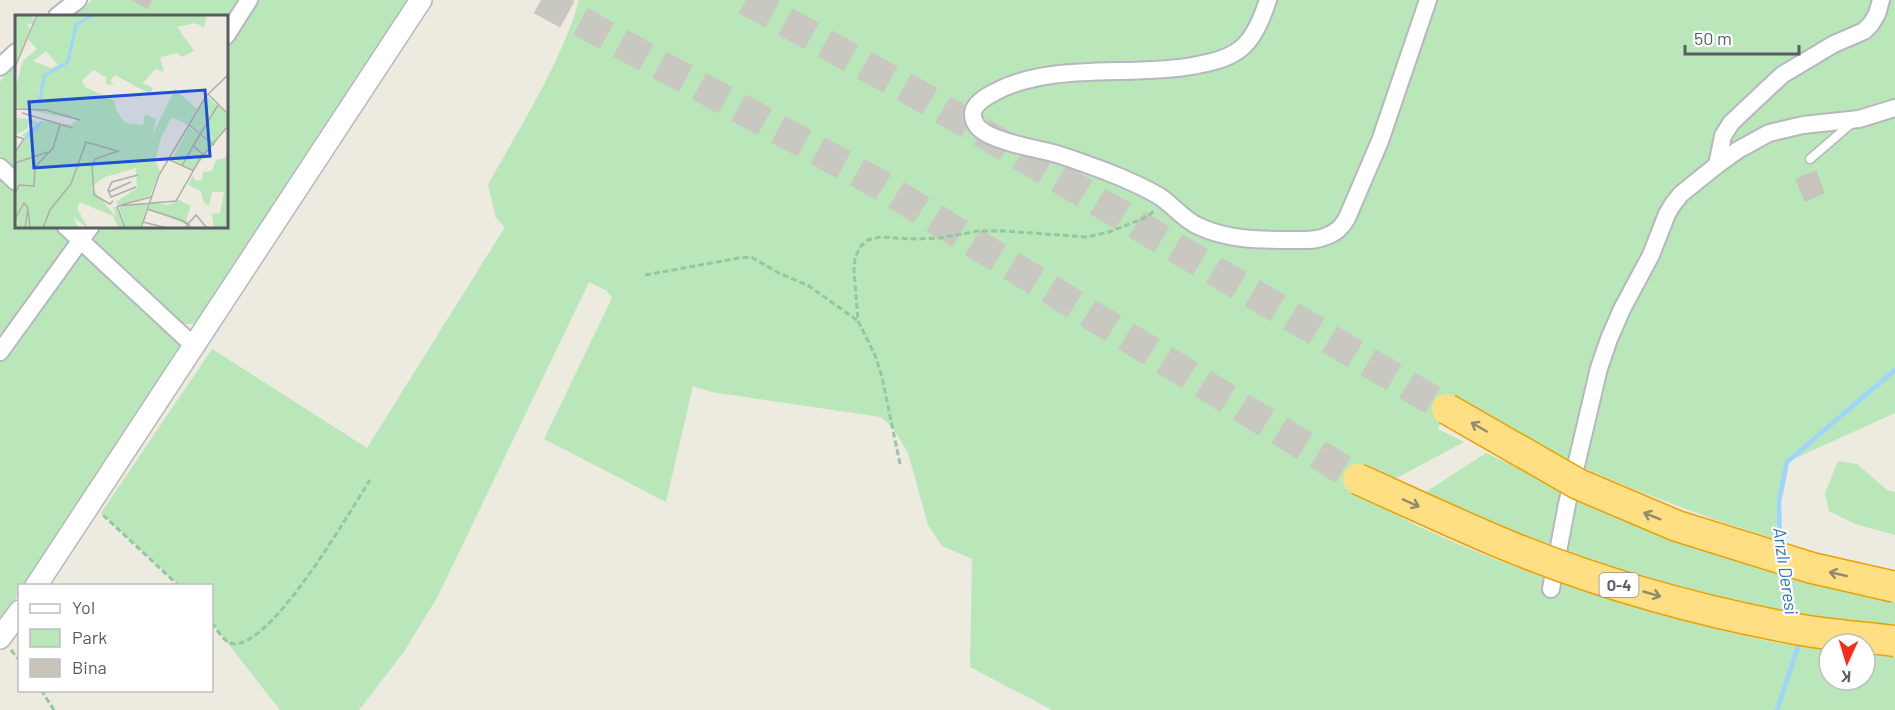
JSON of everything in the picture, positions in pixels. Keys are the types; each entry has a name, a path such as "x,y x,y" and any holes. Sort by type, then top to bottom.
{"highway":[{"path":"1447,409 1578,484 1677,526 1812,568 1895,587"},
{"name":"O-4","path":"1358,479 1511,548 1583,574 1715,612 1796,629 1895,641"}],"street":[{"path":"62,15 78,0"},
{"path":"228,33 249,0"},
{"path":"37,584 421,0"},
{"path":"1268,0 1259,24 1249,40 1240,50 1227,57 1178,68 1128,72 1080,72 1019,81 980,101 973,110 974,119 979,128 988,134 1081,162 1142,187 1166,201 1182,216 1198,226 1238,238 1316,240 1340,229 1347,218 1380,141 1428,0"},
{"path":"1717,165 1723,136 1731,123 1782,75 1834,44 1864,31 1871,24 1881,0"},
{"path":"0,67 15,53"},
{"path":"1551,589 1567,504 1599,368 1630,292 1651,255 1673,204 1681,194 1717,165 1769,133 1803,125 1856,119 1895,108"},
{"path":"0,167 15,181"},
{"path":"66,228 194,346"},
{"path":"0,352 91,228"},
{"path":"0,638 18,614"}],"lane":[{"path":"1810,159 1856,119"}],"path":[{"path":"900,464 882,377 875,356 858,321 854,270 855,256 861,246 868,240 880,237 939,238 978,231 1087,237 1109,232 1147,217 1166,201"},
{"path":"645,275 751,257 809,286 858,321"},
{"path":"213,625 228,642 236,644 257,635 288,604 370,480"},
{"path":"91,504 178,584"},
{"path":"41,692 54,710"}],"green space":[{"path":"92,0 407,0 195,324 185,324 175,319 77,228 228,228 228,15 73,15"},
{"path":"579,0 1895,0 1895,413 1787,462 1779,502 1778,540 1638,491 1447,409 1438,429 1464,442 1389,482 1352,492 1413,524 1462,546 1582,591 1731,633 1817,648 1817,692 1877,692 1877,655 1895,657 1895,710 1052,710 970,667 972,559 942,546 928,525 908,453 893,428 881,417 711,392 693,386 666,502 544,439 612,298 607,291 589,282 437,598 403,653 359,710 280,710 213,624 213,584 178,584 101,513 212,349 367,448 505,227 496,218 488,185 526,118 562,47"},
{"path":"15,66 15,170 0,156 0,81"},
{"path":"0,179 15,193 15,228 53,228 183,347 26,584 18,584 18,595 0,623"},
{"path":"1486,453 1627,519 1895,600 1895,629 1743,605 1658,585 1554,550 1418,497"},
{"path":"1838,461 1857,464 1887,490 1895,492 1895,535 1855,524 1829,511 1825,493"}],"building":[{"path":"131,0 152,0 148,9"},
{"path":"1816,170 1825,193 1805,202 1795,179"}],"waterway":[{"name":"Arızlı Deresi","path":"1780,547 1779,502 1787,462 1895,370"},
{"name":"Arızlı Deresi","path":"1784,570 1793,618"},
{"name":"Arızlı Deresi","path":"1777,710 1798,647 1797,641"}],"tunnel":[{"path":"541,0 877,183 1358,479"},
{"path":"746,0 924,98 1447,409"}]}
